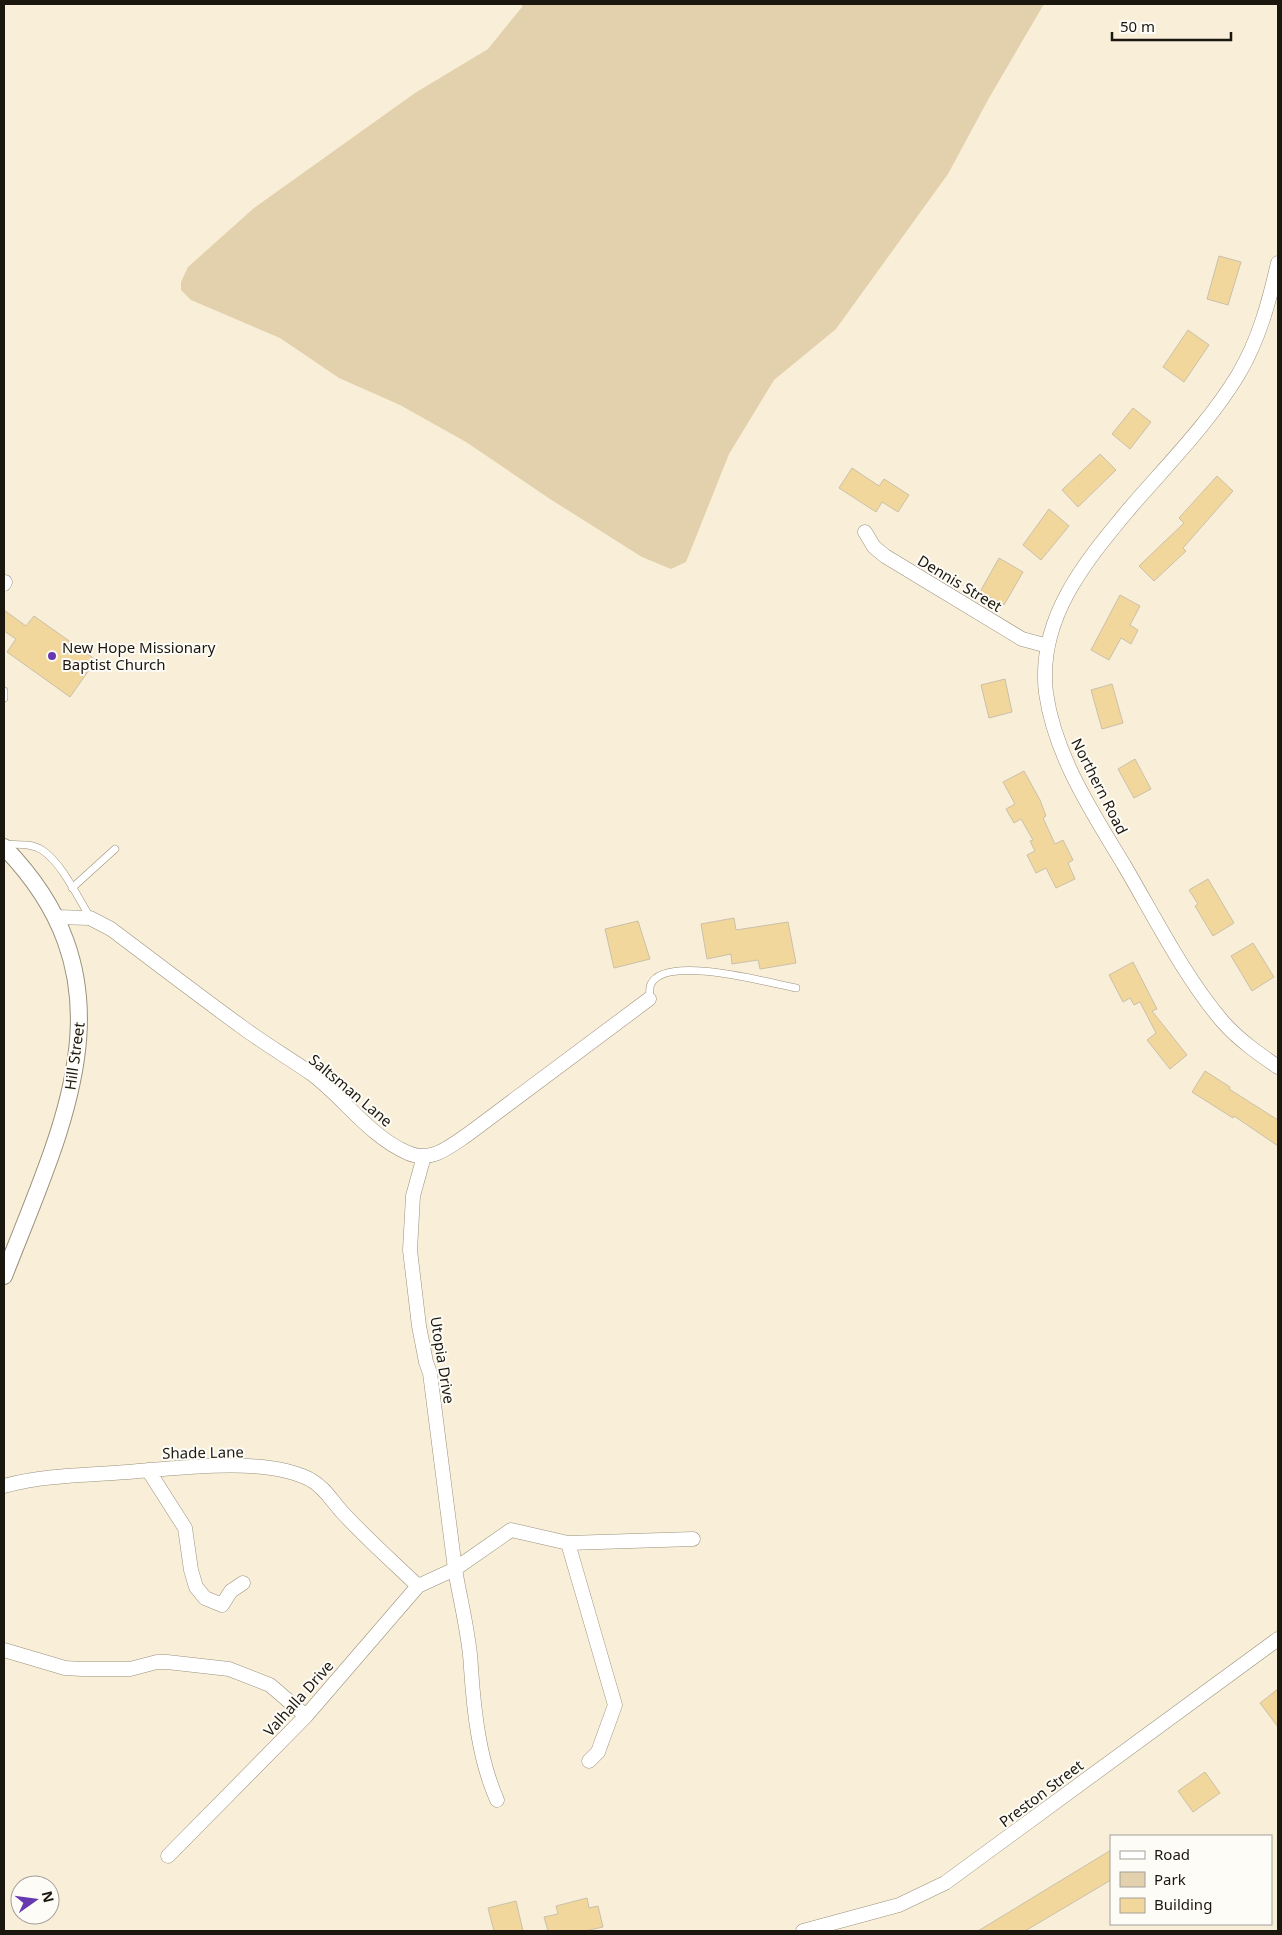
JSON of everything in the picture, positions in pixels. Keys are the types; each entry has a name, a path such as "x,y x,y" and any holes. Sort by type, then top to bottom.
{"street":[{"name":"Northern Road","path":"1278,263 1260,327 1238,375 1188,440 1083,566 1057,612 1045,664 1046,691 1051,718 1070,769 1095,817 1208,1004 1244,1042 1278,1067"},
{"name":"Dennis Street","path":"865,532 874,547 885,556 1022,639 1048,646"},
{"name":"Hill Street","path":"4,846 42,892 55,916 69,947 76,977 80,1008 79,1041 73,1076 54,1144 4,1276"},
{"name":"Saltsman Lane","path":"55,916 90,918 111,929 248,1032 312,1074 352,1110 365,1125 380,1136 409,1154 424,1156"},
{"path":"424,1156 439,1154 467,1135 649,999"},
{"name":"Utopia Drive","path":"424,1156 413,1196 410,1250 419,1326 430,1373 456,1569"},
{"name":"Shade Lane","path":"4,1486 70,1476 231,1465 280,1471 310,1480 324,1490 341,1511 418,1586"},
{"path":"148,1470 185,1528 191,1570 196,1587 205,1598 222,1605 231,1591 242,1584"},
{"name":"Valhalla Drive","path":"168,1856 306,1716 418,1586 456,1569 511,1530 568,1543 693,1539"},
{"path":"568,1543 615,1705 598,1752 589,1761"},
{"path":"456,1569 472,1667 482,1757 487,1778 497,1800"},
{"name":"Preston Street","path":"803,1931 891,1908 945,1883 1278,1639"},
{"path":"4,1650 65,1668 130,1670 156,1662 167,1662 229,1669 270,1685 306,1716"}],"lane":[{"path":"4,691 4,698"},
{"path":"4,846 26,844 42,850 52,859 90,918"},
{"path":"72,888 115,849"},
{"path":"649,999 650,985 657,977 671,971 691,969 796,988"}],"green space":[{"path":"522,4 1044,4 989,98 948,174 836,329 774,380 729,454 686,562 671,569 642,557 550,499 466,442 400,405 339,378 280,338 191,300 181,290 181,282 188,267 254,208 415,93 488,49 522,7"}],"building":[{"path":"1219,256 1241,262 1228,305 1207,299"},
{"path":"1188,330 1209,345 1184,382 1163,367"},
{"path":"1133,408 1151,422 1130,449 1112,434"},
{"path":"1100,454 1116,470 1078,507 1062,490"},
{"path":"852,468 879,486 884,479 909,495 898,512 882,502 876,512 839,488"},
{"path":"1217,476 1233,491 1183,548 1186,551 1154,581 1139,566 1184,523 1179,518"},
{"path":"1049,509 1069,526 1041,560 1023,545"},
{"path":"999,558 1023,572 1004,605 980,592"},
{"path":"1120,595 1140,606 1130,625 1138,630 1131,644 1121,638 1109,660 1091,650"},
{"name":"New Hope Missionary Baptist Church","path":"4,610 26,626 34,616 96,660 70,697 7,652 16,639 4,631"},
{"path":"1005,679 1012,712 989,718 981,685"},
{"path":"1112,684 1123,723 1102,729 1091,690"},
{"path":"1135,759 1151,789 1134,798 1118,769"},
{"path":"1024,771 1040,800 1046,816 1043,818 1055,844 1063,840 1073,860 1068,863 1075,879 1056,888 1046,868 1036,873 1027,855 1035,851 1030,841 1033,840 1021,819 1014,823 1006,809 1015,804 1003,782"},
{"path":"1208,879 1234,923 1213,936 1195,906 1198,904 1189,890"},
{"path":"734,918 736,930 788,922 796,963 760,969 758,960 732,964 731,954 707,959 701,924"},
{"path":"638,921 650,959 614,968 605,929"},
{"path":"1253,943 1274,977 1252,991 1231,956"},
{"path":"1133,962 1157,1009 1152,1011 1187,1055 1170,1069 1147,1040 1156,1033 1140,1002 1134,1005 1130,998 1123,1002 1109,975"},
{"path":"1205,1071 1230,1087 1229,1089 1278,1120 1278,1146 1234,1116 1233,1118 1192,1092"},
{"path":"1278,1689 1278,1727 1260,1703"},
{"path":"1205,1772 1220,1793 1193,1812 1178,1791"},
{"path":"1110,1851 1110,1881 1025,1931 978,1931"},
{"path":"587,1898 589,1908 598,1906 603,1927 585,1931 548,1931 544,1917 558,1914 556,1906"},
{"path":"516,1901 523,1931 494,1931 488,1908"}],"place":[{"name":"New Hope Missionary Baptist Church","path":"52,656"}]}
